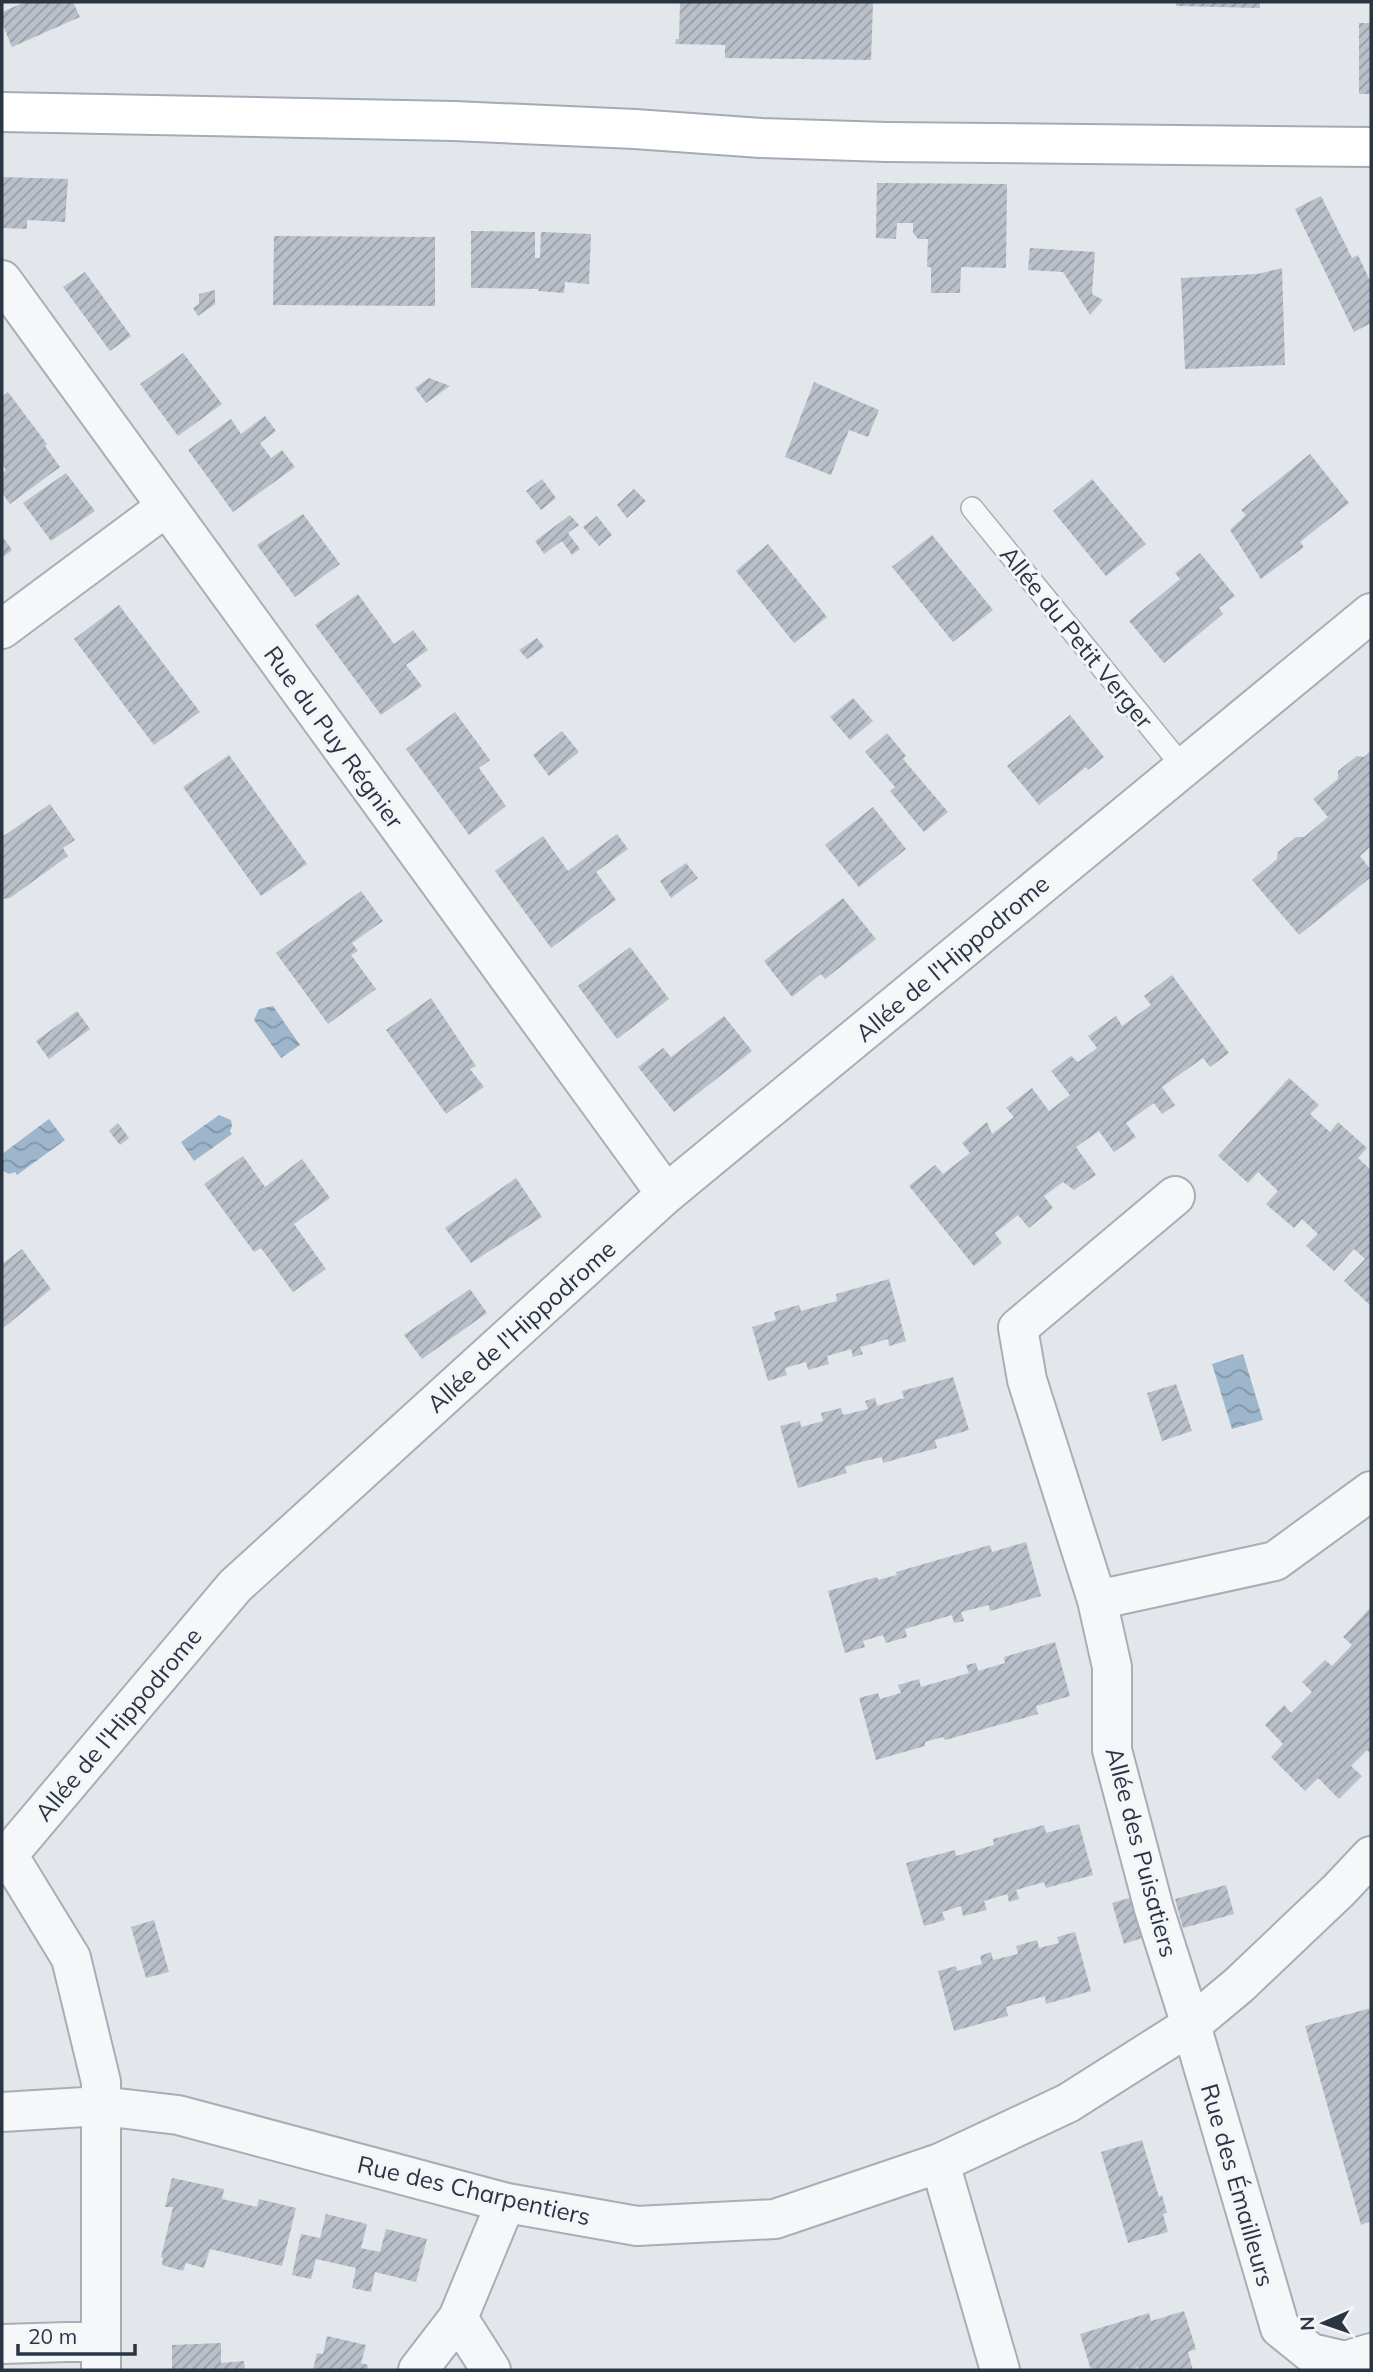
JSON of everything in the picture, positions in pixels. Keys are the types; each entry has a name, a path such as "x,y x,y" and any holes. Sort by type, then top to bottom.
{"main road":[{"path":"2,112 454,121 817,140 1371,147"}],"street":[{"name":"Rue du Puy Régnier","path":"2,280 666,1194"},
{"path":"2,629 166,507"},
{"name":"Allée de l'Hippodrome","path":"101,2106 101,2082 71,1958 8,1855 235,1586 666,1194 1371,614"},
{"name":"Allée des Puisatiers","path":"1175,1196 1018,1328 1027,1380 1097,1600 1112,1667 1112,1750 1154,1909 1191,2025"},
{"path":"1097,1600 1275,1561 1371,1492"},
{"name":"Rue des Charpentiers","path":"101,2106 178,2115 507,2203 637,2226 775,2219 940,2163 1068,2103 1191,2025 1239,1984 1371,1856"},
{"name":"Rue des Émailleurs","path":"1191,2025 1280,2328 1311,2353 1345,2361 1371,2353"},
{"path":"2,2112 101,2106 101,2356 2,2344"},
{"path":"940,2163 1000,2370"},
{"path":"418,2370 458,2318 507,2203"},
{"path":"458,2318 491,2370"}],"lane":[{"name":"Allée du Petit Verger","path":"972,508 1183,767"}],"water":[{"path":"273,1006 300,1045 281,1058 254,1020 259,1009"},
{"path":"219,1115 231,1120 232,1134 194,1161 181,1142"},
{"path":"49,1119 65,1140 17,1175 15,1172 9,1174 3,1171 2,1154"},
{"path":"1243,1354 1263,1420 1232,1429 1212,1364"}],"building":[{"path":"25,2 73,2 80,17 12,47 2,23 2,12"},
{"path":"680,2 873,2 871,60 725,58 725,45 675,44 676,39 679,39"},
{"path":"1176,2 1260,2 1260,8 1176,6"},
{"path":"1359,23 1371,23 1371,94 1359,94"},
{"path":"2,177 68,179 65,222 27,220 27,229 2,228"},
{"path":"877,183 1007,184 1006,268 961,267 960,293 931,293 931,267 927,267 928,239 918,239 913,233 913,223 897,223 896,239 876,238"},
{"path":"1321,196 1352,258 1358,255 1371,283 1371,323 1354,332 1295,209"},
{"path":"471,231 535,232 535,258 540,258 541,232 591,234 589,284 565,282 564,293 538,291 539,289 471,288"},
{"path":"274,236 435,237 435,306 273,305"},
{"path":"1030,248 1095,252 1092,294 1103,300 1090,315 1063,272 1028,270"},
{"path":"1282,268 1285,365 1185,369 1181,278 1257,274"},
{"path":"85,272 131,336 110,351 63,287"},
{"path":"215,290 215,304 198,316 193,308 199,304 199,294"},
{"path":"183,353 222,404 178,436 140,384"},
{"path":"429,378 450,386 426,403 415,388"},
{"path":"814,382 879,410 868,437 849,430 831,475 785,457"},
{"path":"8,392 47,444 45,446 60,467 10,504 2,493 2,474 6,470 2,464 2,397"},
{"path":"265,416 276,431 260,443 271,458 282,450 295,467 233,512 188,450 231,419 241,434"},
{"path":"1310,454 1349,503 1300,542 1304,547 1261,579 1230,530 1246,515 1241,510"},
{"path":"66,473 95,511 51,541 23,503"},
{"path":"542,479 556,498 541,510 526,491"},
{"path":"1092,479 1146,544 1106,576 1053,511"},
{"path":"634,489 646,501 627,518 617,505"},
{"path":"303,514 340,564 295,597 257,545"},
{"path":"570,515 579,525 568,533 580,549 572,555 562,541 544,554 535,541"},
{"path":"597,516 612,535 599,546 583,527"},
{"path":"932,535 993,610 953,642 892,567"},
{"path":"2,536 12,550 2,558"},
{"path":"768,544 827,617 794,643 736,571"},
{"path":"1200,553 1235,596 1219,608 1223,614 1164,663 1129,621 1180,579 1175,573"},
{"path":"358,594 394,644 413,630 428,650 406,665 422,686 381,715 315,625"},
{"path":"119,605 200,712 154,745 74,639"},
{"path":"537,638 544,647 527,659 519,650"},
{"path":"853,698 873,721 850,740 830,717"},
{"path":"455,712 490,760 479,768 506,806 469,835 406,749"},
{"path":"1070,715 1104,757 1088,770 1086,767 1039,805 1007,766"},
{"path":"562,731 579,752 549,776 533,755"},
{"path":"887,733 906,756 903,759 948,812 924,832 890,791 895,787 865,752"},
{"path":"1371,751 1371,846 1360,856 1371,870 1371,877 1299,935 1252,880 1277,859 1278,852 1296,837 1304,837 1328,817 1313,799 1338,779 1338,771 1357,756 1364,757"},
{"path":"229,755 307,864 261,896 183,787"},
{"path":"50,804 75,840 63,848 68,856 10,898 2,899 2,837"},
{"path":"873,807 906,849 859,887 825,845"},
{"path":"617,834 628,849 596,872 616,900 551,948 495,871 543,836 568,871"},
{"path":"686,863 698,878 671,898 660,881"},
{"path":"361,891 383,921 352,943 358,951 351,955 376,989 328,1024 276,953"},
{"path":"843,898 876,939 825,979 821,974 792,997 764,961"},
{"path":"630,947 669,999 617,1039 578,986"},
{"path":"1172,975 1229,1053 1210,1067 1203,1058 1162,1087 1175,1105 1162,1114 1154,1103 1126,1123 1136,1137 1114,1152 1099,1131 1076,1147 1096,1175 1074,1190 1063,1182 1044,1196 1053,1208 1029,1228 1018,1215 995,1233 1002,1243 974,1266 909,1186 935,1165 943,1174 970,1153 962,1143 987,1122 992,1134 1014,1117 1006,1108 1032,1088 1049,1111 1070,1095 1051,1071 1071,1056 1078,1062 1097,1048 1088,1036 1116,1016 1122,1026 1151,1005 1144,996"},
{"path":"431,998 476,1066 470,1069 484,1087 446,1114 386,1030"},
{"path":"77,1011 90,1029 49,1059 36,1041"},
{"path":"724,1016 752,1051 674,1112 638,1067 663,1048 671,1057"},
{"path":"1289,1078 1319,1105 1310,1114 1330,1132 1338,1122 1367,1148 1358,1158 1371,1170 1371,1306 1344,1281 1365,1259 1354,1249 1334,1271 1306,1246 1318,1234 1302,1219 1294,1228 1266,1204 1278,1191 1258,1172 1248,1183 1218,1156"},
{"path":"118,1123 129,1138 120,1145 109,1131"},
{"path":"243,1156 265,1187 302,1159 330,1198 294,1224 326,1269 293,1292 261,1248 254,1252 204,1184"},
{"path":"516,1178 542,1217 471,1263 445,1228"},
{"path":"22,1249 51,1289 2,1329 2,1264"},
{"path":"889,1279 906,1341 889,1346 888,1339 860,1347 863,1354 853,1357 851,1349 827,1356 829,1364 808,1370 806,1362 785,1368 787,1375 768,1381 752,1327 776,1320 774,1312 799,1305 801,1311 837,1301 836,1294"},
{"path":"470,1289 487,1313 422,1359 404,1335"},
{"path":"953,1377 969,1430 935,1440 937,1448 883,1463 882,1457 861,1462 845,1467 847,1473 798,1488 780,1426 800,1421 801,1427 823,1421 821,1413 841,1408 843,1415 868,1409 865,1401 875,1398 877,1406 904,1398 902,1391"},
{"path":"1176,1384 1192,1431 1162,1441 1147,1393"},
{"path":"1026,1542 1041,1596 990,1611 989,1605 961,1612 964,1621 954,1623 952,1615 905,1629 907,1637 886,1643 883,1635 863,1641 865,1647 845,1653 828,1591 877,1577 878,1580 897,1575 896,1572 990,1545 992,1552"},
{"path":"1371,1607 1371,1754 1367,1750 1351,1766 1362,1776 1339,1799 1318,1778 1305,1791 1271,1757 1283,1744 1265,1725 1284,1705 1291,1713 1312,1692 1302,1682 1325,1660 1332,1666 1352,1645 1343,1637"},
{"path":"1055,1642 1070,1696 1036,1706 1038,1714 945,1740 943,1737 925,1742 925,1746 876,1760 859,1698 878,1693 880,1699 901,1693 898,1685 919,1679 921,1687 969,1673 966,1665 976,1663 978,1671 1005,1663 1004,1657"},
{"path":"1079,1824 1093,1875 1046,1888 1044,1882 1016,1890 1019,1899 1009,1902 1007,1894 984,1901 987,1910 963,1916 961,1906 942,1912 945,1920 924,1926 906,1863 955,1850 956,1856 994,1845 993,1839 1044,1825 1046,1833"},
{"path":"1226,1885 1234,1914 1183,1928 1175,1899"},
{"path":"1133,1897 1145,1937 1124,1944 1112,1903"},
{"path":"154,1920 169,1972 146,1978 131,1927"},
{"path":"1075,1932 1091,1991 1046,2004 1045,1996 1006,2007 1008,2016 954,2031 938,1971 956,1966 957,1971 982,1964 980,1956 991,1952 993,1960 1018,1954 1016,1946 1037,1940 1039,1948 1059,1943 1057,1937"},
{"path":"1371,2008 1371,2221 1361,2225 1305,2026"},
{"path":"1142,2140 1159,2197 1162,2195 1168,2232 1128,2243 1101,2152"},
{"path":"172,2178 224,2189 222,2199 257,2207 259,2199 296,2208 282,2266 210,2249 204,2268 186,2263 183,2271 162,2265 161,2257 173,2207 165,2207"},
{"path":"326,2214 367,2224 361,2248 380,2252 386,2229 427,2239 416,2282 375,2272 371,2292 352,2288 356,2268 316,2259 311,2279 292,2275 301,2234 320,2238"},
{"path":"1184,2311 1196,2349 1188,2352 1193,2370 1139,2370 1138,2367 1127,2370 1091,2370 1080,2334 1149,2313 1151,2321"},
{"path":"327,2336 366,2345 361,2363 368,2365 367,2370 313,2370 317,2353 323,2354"},
{"path":"221,2343 221,2363 244,2361 245,2370 172,2370 172,2345"}]}
